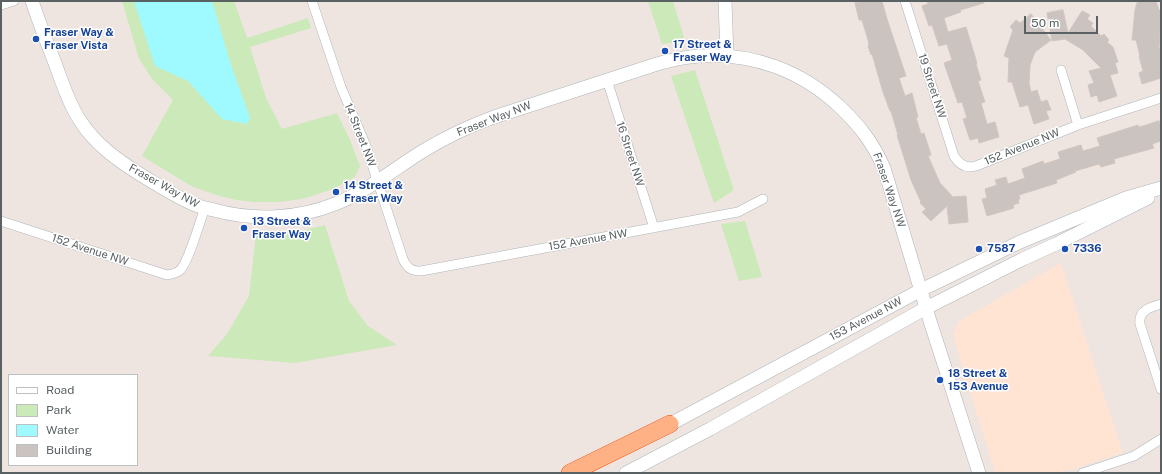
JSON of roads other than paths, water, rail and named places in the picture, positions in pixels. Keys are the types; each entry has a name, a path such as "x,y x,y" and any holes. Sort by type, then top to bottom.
{"highway":[{"path":"570,473 670,424"}],"street":[{"path":"1,5 14,1"},
{"name":"Fraser Way NW","path":"32,1 69,100 79,119 98,144 137,172 180,198 194,205 240,216 290,216 335,204 355,194 423,151 467,127 657,64 684,58 710,55 727,56 758,61 776,66 794,74 810,83 836,103 863,132 875,148 884,168 926,308 979,473"},
{"name":"14 Street NW","path":"312,1 341,87 363,139 378,180 403,260 409,269"},
{"path":"725,1 727,56"},
{"name":"19 Street NW","path":"905,1 954,156 966,167"},
{"path":"1061,70 1078,125"},
{"name":"16 Street NW","path":"607,80 654,228"},
{"name":"152 Avenue NW","path":"966,167 976,166 1078,125 1161,98"},
{"name":"153 Avenue NW","path":"582,473 670,424 921,290 1020,242 1126,198 1161,190"},
{"name":"153 Avenue NW","path":"626,473 710,429 926,308 1161,190"},
{"name":"152 Avenue NW","path":"409,269 421,271 738,212 763,199"},
{"name":"152 Avenue NW","path":"1,221 167,275 179,271 186,263 204,208"},
{"path":"1161,304 1150,307 1141,315 1139,320 1161,389"},
{"path":"1083,473 1134,456 1161,440"}],"water":[{"path":"134,1 212,1 230,62 250,118 247,124 222,119 188,81 155,66"}],"place":[{"name":"Fraser Way & Fraser Vista","path":"36,39"},
{"name":"17 Street & Fraser Way","path":"665,51"},
{"name":"14 Street & Fraser Way","path":"336,192"},
{"name":"13 Street & Fraser Way","path":"244,228"},
{"name":"7587","path":"979,249"},
{"name":"7336","path":"1065,249"},
{"name":"18 Street & 153 Avenue","path":"940,380"}]}
